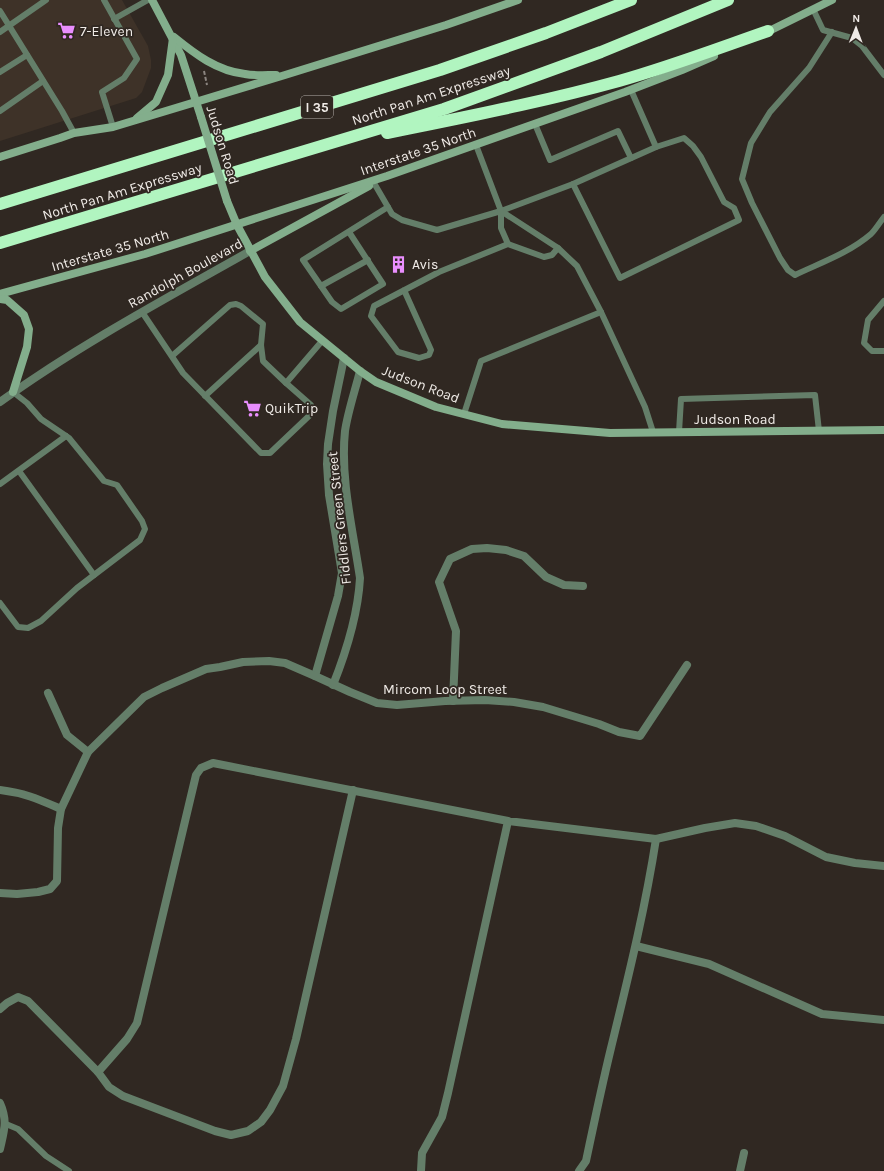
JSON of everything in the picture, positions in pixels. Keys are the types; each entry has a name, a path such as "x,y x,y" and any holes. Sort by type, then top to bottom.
{"highway":[{"name":"North Pan Am Expressway","path":"0,204 440,70 546,33 631,0"},
{"name":"North Pan Am Expressway","path":"0,244 451,106 608,49 728,0"},
{"path":"310,149 466,117 592,88 645,73 768,31"}],"main road":[{"name":"Judson Road","path":"152,0 181,55 227,201 237,225 265,277 300,322 360,371 383,385 436,406 502,424 610,433 884,430"},
{"path":"0,157 74,133 114,127 446,25 518,0"},
{"name":"Interstate 35 North","path":"0,294 145,254 387,176 476,145 631,90 682,70 832,0"},
{"path":"132,121 156,102 168,75 172,37 214,65 244,74 285,75"},
{"name":"Randolph Boulevard","path":"250,251 387,176"},
{"path":"0,299 8,300 24,315 29,329 27,347 13,392"}],"street":[{"name":"Randolph Boulevard","path":"0,401 36,376 142,312 250,251"},
{"name":"Fiddlers Green Street","path":"315,676 338,596 342,573 329,495 327,464 328,444 333,411 344,358"},
{"name":"Fiddlers Green Street","path":"333,685 343,660 356,616 359,592 360,578 346,484 344,452 346,430 360,371"},
{"path":"453,700 456,631 439,582 450,559 472,549 487,548 506,550 524,556 546,577 564,585 583,586"},
{"name":"Mircom Loop Street","path":"0,893 17,894 50,889 57,881 57,839 60,809 88,752 144,697 206,669 244,662 269,661 285,663 333,685 378,703 397,705 453,700 492,700 514,702 543,707 599,724 619,732 640,736 687,664"},
{"path":"48,693 67,735 88,752"},
{"path":"98,1072 127,1039 137,1023 196,775 201,768 213,763 508,821 656,839 735,823 756,826 785,836 826,857 854,864 884,866"},
{"path":"0,790 32,796 60,809"},
{"path":"0,1009 18,997 28,1001 98,1072 109,1087 123,1096 214,1131 231,1135 248,1131 260,1122 270,1110 283,1086 296,1039 352,790"},
{"path":"421,1171 422,1153 442,1116 448,1093 508,821"},
{"path":"579,1171 586,1161 611,1048 636,946 656,839"},
{"path":"636,946 709,964 822,1014 884,1020"},
{"path":"0,1103 4,1112 6,1124 0,1149"},
{"path":"740,1171 744,1153"}],"lane":[{"path":"0,32 46,0"},
{"path":"104,0 137,59 124,78 102,92 114,127"},
{"path":"114,19 148,0"},
{"path":"813,9 823,30 852,38 862,46 884,75"},
{"path":"0,11 74,133"},
{"path":"832,32 809,68 770,112 751,143 742,179 752,203 780,258 794,276 861,242 872,232 884,217"},
{"path":"0,72 27,55"},
{"path":"0,111 43,81"},
{"path":"631,90 656,147"},
{"path":"535,124 550,160 618,131 631,158"},
{"path":"374,183 392,214 402,220 437,230 501,211 573,184 656,147 684,138 693,146 701,157 724,202 734,208 739,220 620,278 573,184"},
{"path":"476,145 501,211 501,228 508,244"},
{"path":"349,232 384,284 341,309 332,302 303,260 388,207"},
{"path":"501,211 558,248 577,266 601,312 645,407 653,432"},
{"path":"404,290 432,350 429,355 419,358 398,352 371,316 374,306 404,290 439,272 508,244 544,257 552,255 558,248"},
{"path":"321,286 368,260"},
{"path":"884,302 868,320 864,343 872,351 884,351"},
{"path":"142,312 183,373 261,453 270,453 310,415 311,405 263,361 261,345 263,324 241,306 236,304 230,305 172,356"},
{"path":"464,414 481,361 601,312"},
{"path":"286,383 322,340"},
{"path":"205,396 261,345"},
{"path":"0,603 18,627 28,628 41,621 77,588 140,540 145,529 142,521 117,485 104,481 66,436 41,419 27,403 13,392"},
{"path":"679,432 681,399 815,394 819,431"},
{"path":"0,484 66,436"},
{"path":"19,471 94,575"},
{"path":"6,1124 18,1129 46,1156 69,1171"}],"path":[{"path":"204,68 206,83"}],"shaded area":[{"path":"0,0 122,0 148,46 151,68 142,92 136,98 0,141"}],"place":[{"name":"7-Eleven","path":"67,31"},
{"name":"Avis","path":"399,264"},
{"name":"QuikTrip","path":"252,408"}]}
